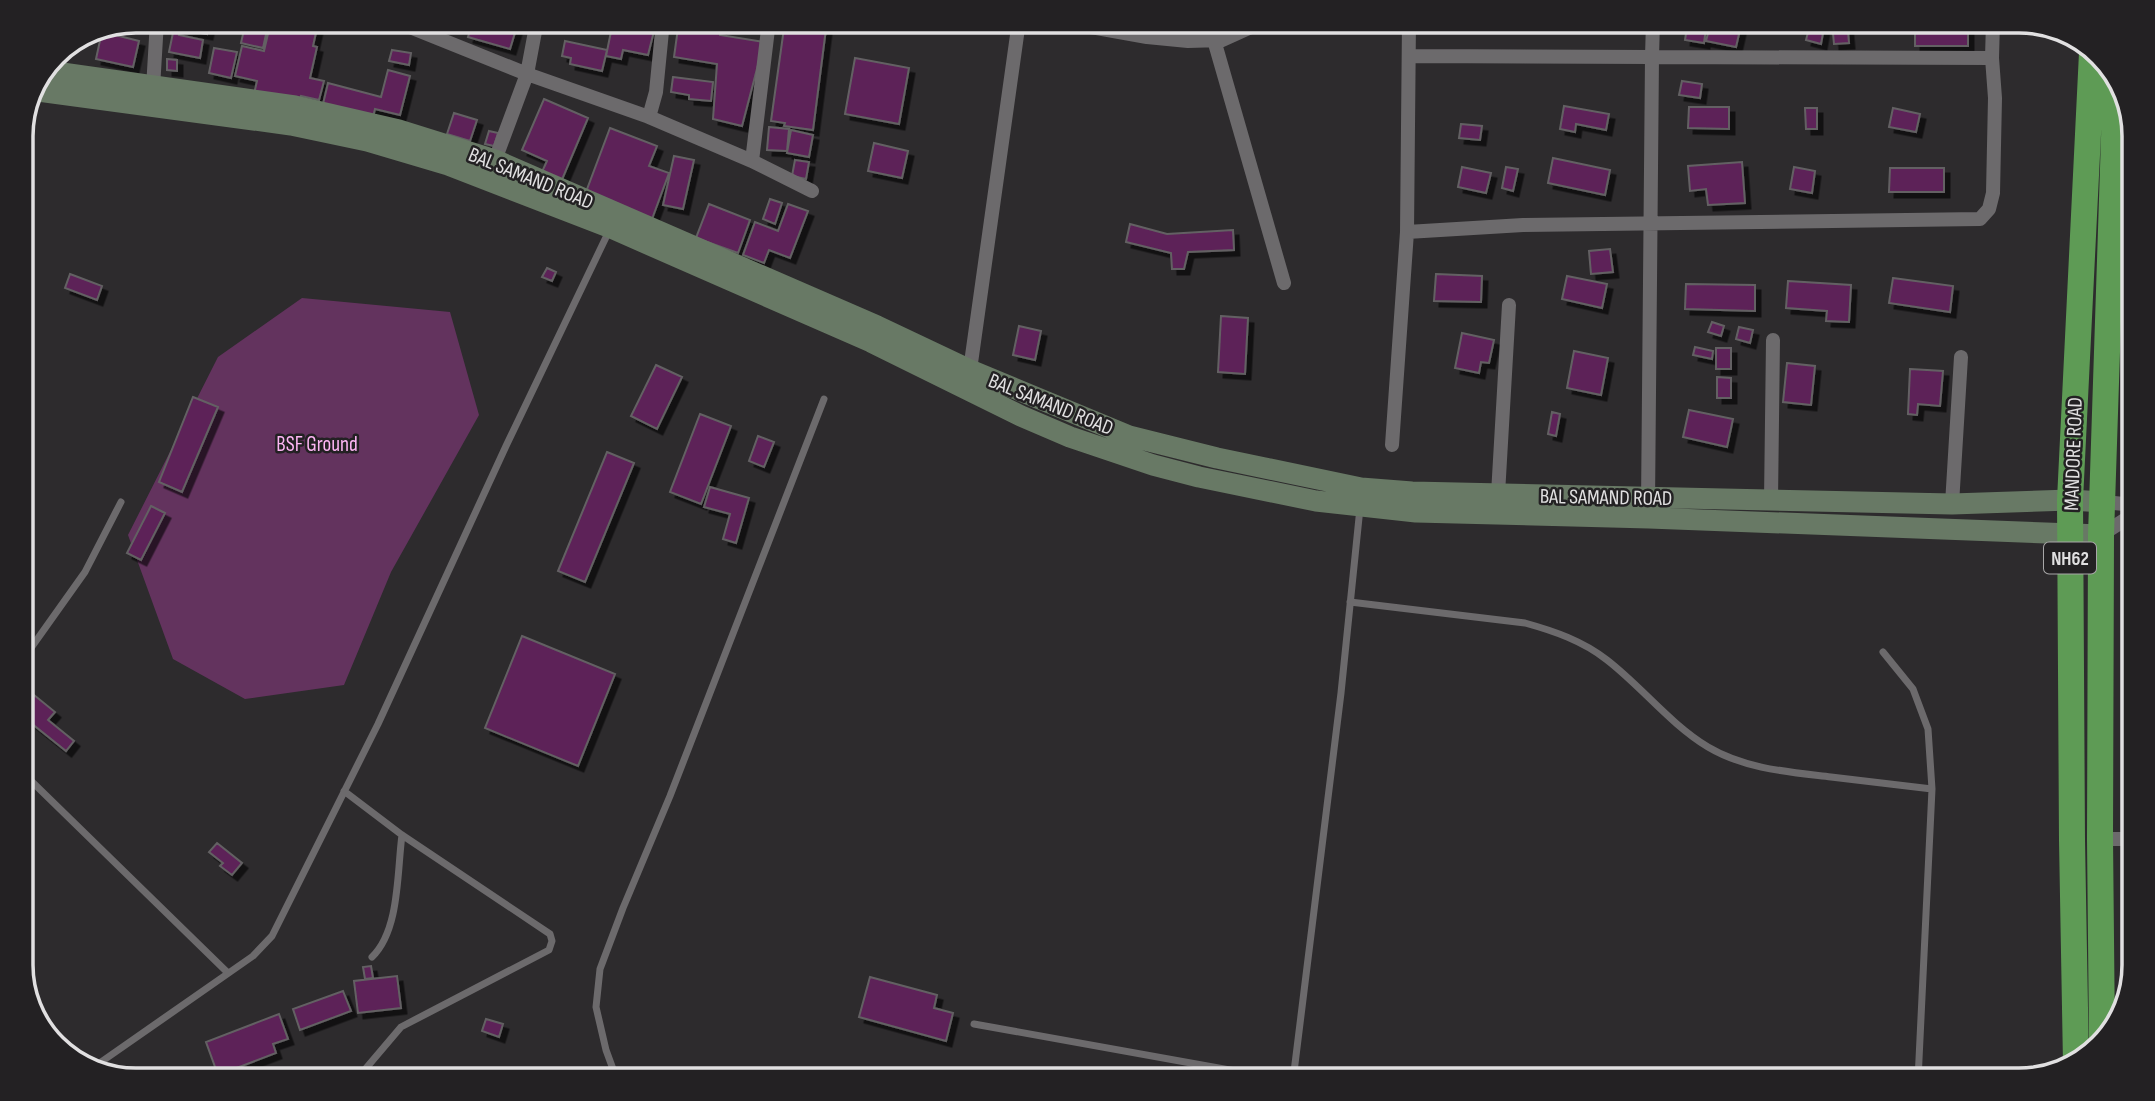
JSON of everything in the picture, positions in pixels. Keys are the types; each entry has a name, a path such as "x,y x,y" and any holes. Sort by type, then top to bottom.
{"highway":[{"name":"MANDORE ROAD","path":"2076,1050 2070,500 2091,63"},
{"name":"MANDORE ROAD","path":"2102,1025 2099,839 2101,535 2115,101"}],"main road":[{"name":"BAL SAMAND ROAD","path":"57,72 153,88 293,116 448,164 614,221 877,326 970,370 1129,436 1217,458 1361,488 1498,494 1648,508 2101,535"},
{"name":"BAL SAMAND ROAD","path":"43,93 293,116 399,130 495,160 614,221 1070,437 1153,466 1316,501 1360,508 1479,515 1771,500 1952,504 2070,500 2104,502"}],"street":[{"path":"153,88 156,33"},
{"path":"431,33 527,74 649,117 752,161 812,191"},
{"path":"495,160 527,74 535,33"},
{"path":"649,117 656,92 662,33"},
{"path":"752,161 768,33"},
{"path":"970,370 1017,33"},
{"path":"1126,33 1188,41 1222,40 1237,33"},
{"path":"1392,445 1407,232 1409,33"},
{"path":"1648,508 1653,33"},
{"path":"1407,232 1523,225 1980,219 1989,209 1993,192 1993,33"},
{"path":"1214,40 1284,283"},
{"path":"1409,56 1992,58"},
{"path":"1498,494 1509,304"},
{"path":"1771,500 1773,340"},
{"path":"1952,504 1961,357"},
{"path":"2104,502 2122,504"},
{"path":"2101,535 2122,522"},
{"path":"2072,840 2122,839"}],"lane":[{"path":"102,1061 253,956 272,936 344,791 614,221"},
{"path":"613,1068 596,1007 600,969 824,400"},
{"path":"33,645 85,572 121,502"},
{"path":"1294,1068 1360,508"},
{"path":"1350,602 1525,623 1552,630 1583,644 1607,660 1688,733 1709,748 1734,759 1769,770 1932,789"},
{"path":"1883,652 1913,689 1928,729 1932,789 1919,1068"},
{"path":"33,783 228,974"},
{"path":"344,791 402,835 550,934 552,942 549,950 536,958 458,995 401,1027 366,1068"},
{"path":"372,957 385,942 391,924 402,835"},
{"path":"974,1024 1218,1068"}],"green space":[{"name":"BSF Ground","path":"302,298 450,312 479,415 391,572 344,685 245,699 173,659 128,535 218,357"}],"building":[{"path":"173,33 203,40 200,58 169,52"},
{"path":"243,33 266,33 263,48 241,43"},
{"path":"268,33 316,33 313,46 317,47 310,78 324,81 319,100 301,96 299,104 254,94 257,81 235,76 242,46 264,51"},
{"path":"469,33 515,33 510,49 468,37"},
{"path":"611,33 654,33 648,55 623,50 621,59 606,56"},
{"path":"677,33 720,33 764,42 742,126 713,119 717,64 674,57"},
{"path":"783,33 825,33 813,130 784,126 785,123 771,121"},
{"path":"1686,33 1705,33 1704,43 1685,40"},
{"path":"1708,33 1739,33 1736,47 1706,41"},
{"path":"1808,33 1823,33 1821,44 1806,40"},
{"path":"1833,33 1848,33 1849,43 1834,44"},
{"path":"1915,33 1968,33 1968,46 1915,46"},
{"path":"116,35 139,41 133,67 96,59 100,40"},
{"path":"565,41 607,50 602,71 570,64 571,58 562,56"},
{"path":"214,48 237,52 231,78 209,73"},
{"path":"392,50 411,53 409,65 389,61"},
{"path":"855,58 909,68 899,124 845,114"},
{"path":"167,59 177,60 177,71 167,70"},
{"path":"388,70 410,76 400,115 375,109 373,117 323,104 328,83 381,97"},
{"path":"673,77 713,82 711,101 689,99 689,95 671,92"},
{"path":"1682,81 1702,84 1700,98 1679,95"},
{"path":"544,99 588,118 561,182 541,174 547,161 522,150"},
{"path":"1564,106 1609,114 1606,130 1576,124 1575,132 1560,129"},
{"path":"1689,107 1729,107 1729,129 1688,128"},
{"path":"1805,108 1817,108 1817,129 1806,129"},
{"path":"1893,108 1920,114 1916,132 1889,127"},
{"path":"454,113 477,120 470,141 447,134"},
{"path":"1461,124 1482,126 1480,140 1459,138"},
{"path":"769,127 789,129 787,151 767,150"},
{"path":"610,128 657,146 649,166 669,173 652,219 586,192"},
{"path":"791,130 813,135 809,157 787,153"},
{"path":"489,131 498,133 494,146 485,144"},
{"path":"874,143 908,151 902,178 868,171"},
{"path":"674,156 694,160 683,209 663,205"},
{"path":"1553,158 1610,170 1605,195 1548,183"},
{"path":"795,160 809,162 806,179 792,176"},
{"path":"1742,162 1745,203 1708,205 1706,189 1690,191 1688,166"},
{"path":"1462,167 1491,173 1486,193 1458,187"},
{"path":"1506,167 1518,169 1513,191 1502,188"},
{"path":"1794,167 1815,171 1812,193 1790,189"},
{"path":"1890,168 1944,168 1944,192 1889,192"},
{"path":"770,199 782,203 775,224 763,219"},
{"path":"709,204 750,220 738,253 696,238"},
{"path":"788,204 808,211 790,258 769,250 764,263 743,255 755,222 778,231"},
{"path":"1130,224 1167,234 1233,230 1234,250 1188,252 1184,269 1172,269 1171,253 1126,242"},
{"path":"1610,249 1613,272 1591,274 1589,251"},
{"path":"547,268 556,272 552,281 542,277"},
{"path":"70,274 102,286 97,300 65,288"},
{"path":"1436,274 1482,276 1481,302 1434,301"},
{"path":"1567,276 1607,284 1602,308 1562,299"},
{"path":"1893,278 1953,286 1950,312 1889,303"},
{"path":"1788,281 1851,285 1849,322 1826,321 1827,311 1786,308"},
{"path":"1686,284 1755,285 1755,311 1685,309"},
{"path":"1221,316 1248,318 1245,374 1218,372"},
{"path":"1712,322 1724,326 1721,336 1708,332"},
{"path":"1019,326 1041,331 1035,360 1013,355"},
{"path":"1739,327 1753,330 1750,343 1736,339"},
{"path":"1462,333 1494,340 1489,363 1481,362 1479,373 1455,368"},
{"path":"1695,347 1713,351 1712,359 1693,355"},
{"path":"1716,348 1731,348 1731,369 1716,369"},
{"path":"1574,351 1608,358 1601,395 1567,388"},
{"path":"1787,363 1815,366 1811,405 1783,402"},
{"path":"656,365 682,377 657,429 631,416"},
{"path":"1910,369 1943,371 1940,406 1918,404 1917,415 1908,414"},
{"path":"1717,377 1731,378 1731,398 1717,398"},
{"path":"193,397 218,407 182,492 159,482"},
{"path":"1689,410 1733,419 1727,447 1683,437"},
{"path":"1552,412 1560,414 1556,436 1548,434"},
{"path":"700,414 731,426 701,504 670,492"},
{"path":"758,436 774,442 764,467 749,461"},
{"path":"607,452 634,463 585,582 558,571"},
{"path":"710,487 749,498 736,543 723,539 730,514 704,507"},
{"path":"151,506 165,513 141,560 127,553"},
{"path":"522,636 615,674 578,766 485,728"},
{"path":"33,696 55,712 48,720 74,741 66,751 33,725"},
{"path":"217,843 242,863 232,875 220,866 223,863 209,852"},
{"path":"371,966 373,978 365,979 363,967"},
{"path":"397,976 401,1008 358,1013 354,981"},
{"path":"870,977 937,995 934,1008 953,1013 946,1041 859,1017"},
{"path":"343,991 351,1011 300,1030 293,1009"},
{"path":"279,1014 288,1039 273,1044 276,1053 236,1068 215,1068 206,1042"},
{"path":"486,1019 503,1024 499,1037 482,1031"}]}
